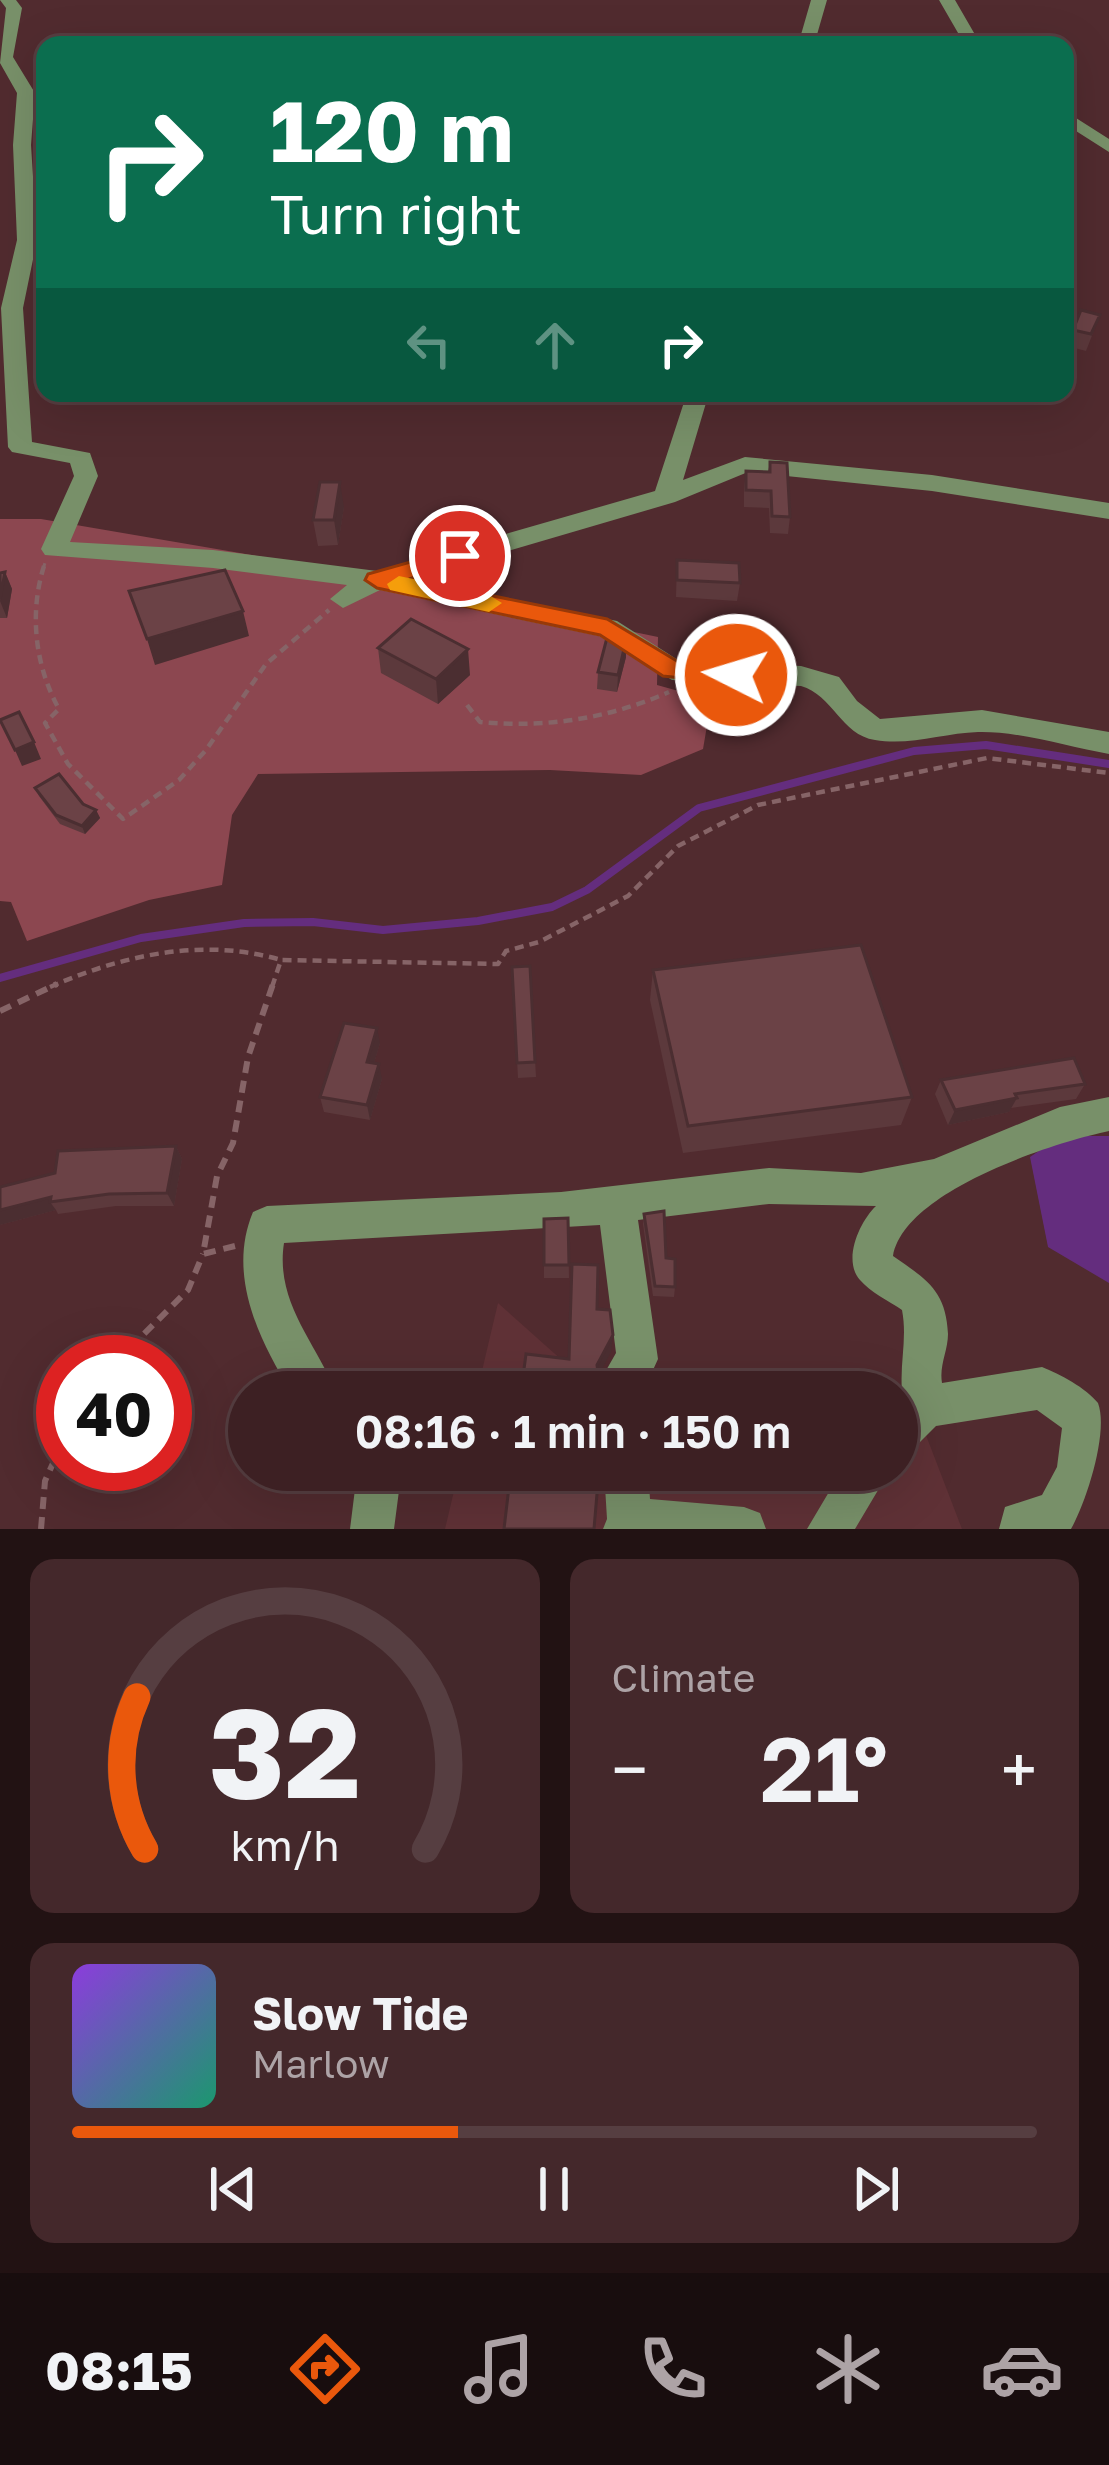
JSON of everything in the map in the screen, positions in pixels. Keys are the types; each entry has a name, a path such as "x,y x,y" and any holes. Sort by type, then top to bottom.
{"street":[{"path":"8,0 14,8 5,56 26,93 22,145 26,240 12,308 20,448 81,458 86,476 55,550 213,560 377,580 607,628 672,670 802,676 829,684 847,709 873,728 904,730 982,722 1109,743"},
{"path":"809,36 819,0"},
{"path":"947,0 968,36"},
{"path":"1074,122 1109,147"},
{"path":"666,496 695,402"},
{"path":"343,599 377,580 666,496 745,464 932,483 1109,511"},
{"path":"302,1371 283,1341 260,1270 267,1225 561,1211 769,1186 862,1190 935,1177 1060,1124 1109,1114"},
{"path":"918,1378 928,1337 920,1298 872,1265 878,1231 935,1177"},
{"path":"617,1204 638,1359 629,1371"},
{"path":"918,1419 1042,1388 1084,1419 1078,1472 1056,1513 1021,1523 1021,1529"},
{"path":"372,1529 377,1491"},
{"path":"626,1491 627,1524 744,1529"},
{"path":"829,1529 854,1491"}],"path":[{"path":"55,550 39,577 37,623 44,672 48,693 58,709 45,723 54,749 80,782 123,819 179,780 266,664 343,599"},
{"path":"466,705 480,722 562,726 654,699 706,672"},
{"path":"0,1011 32,991 133,957 252,947 281,960 336,958 364,964 461,968 498,964 506,951 539,942 628,896 678,846 758,805 987,758 1109,773"},
{"path":"143,1335 188,1290 203,1254 217,1176 233,1144 248,1058 281,960"},
{"path":"203,1254 231,1246 252,1247 260,1270"},
{"path":"41,1529 45,1524 40,1504 43,1491"}],"shaded area":[{"path":"0,519 41,519 327,568 658,637 657,685 693,695 709,714 703,749 641,775 550,770 258,774 232,815 222,885 149,900 27,941 11,902 0,901"},
{"path":"1061,1136 1109,1136 1109,1283 1048,1247 1030,1157"},
{"path":"498,1303 564,1362 616,1371 482,1371"},
{"path":"918,1429 924,1430 962,1529 445,1529 454,1491 918,1491"}],"building":[{"path":"1081,310 1100,315 1091,334 1074,328"},
{"path":"770,462 787,463 790,517 772,516 771,491 746,490 746,471 770,472"},
{"path":"320,482 340,482 334,520 313,520"},
{"path":"677,560 739,563 740,583 677,580"},
{"path":"225,570 243,611 147,639 129,591"},
{"path":"411,619 468,649 436,679 378,648"},
{"path":"609,630 626,640 618,675 598,672"},
{"path":"738,686 777,686 779,705 739,704"},
{"path":"19,712 34,742 15,750 0,720"},
{"path":"59,774 83,804 96,810 82,826 56,815 35,788"},
{"path":"861,945 912,1097 688,1126 653,970"},
{"path":"530,966 535,1062 517,1063 512,967"},
{"path":"344,1023 377,1028 367,1062 379,1064 367,1105 320,1097"},
{"path":"1074,1058 1085,1084 1015,1094 1017,1098 955,1110 941,1080"},
{"path":"176,1146 167,1193 50,1202 51,1197 0,1210 0,1187 55,1173 58,1151"},
{"path":"664,1211 666,1258 675,1259 675,1287 655,1286 644,1214"},
{"path":"568,1218 569,1265 544,1265 544,1219"},
{"path":"572,1264 598,1265 597,1309 610,1310 613,1335 598,1371 524,1371 526,1354 569,1359"},
{"path":"509,1491 597,1491 594,1529 504,1529"}],"waterway":[{"path":"0,978 141,938 244,923 313,922 383,930 478,921 552,907 587,890 699,808 914,751 986,745 1109,764"}],"slow traffic":[{"path":"399,584 489,603"}],"route":[{"path":"460,556 377,580 607,628 672,670 736,675"}]}
